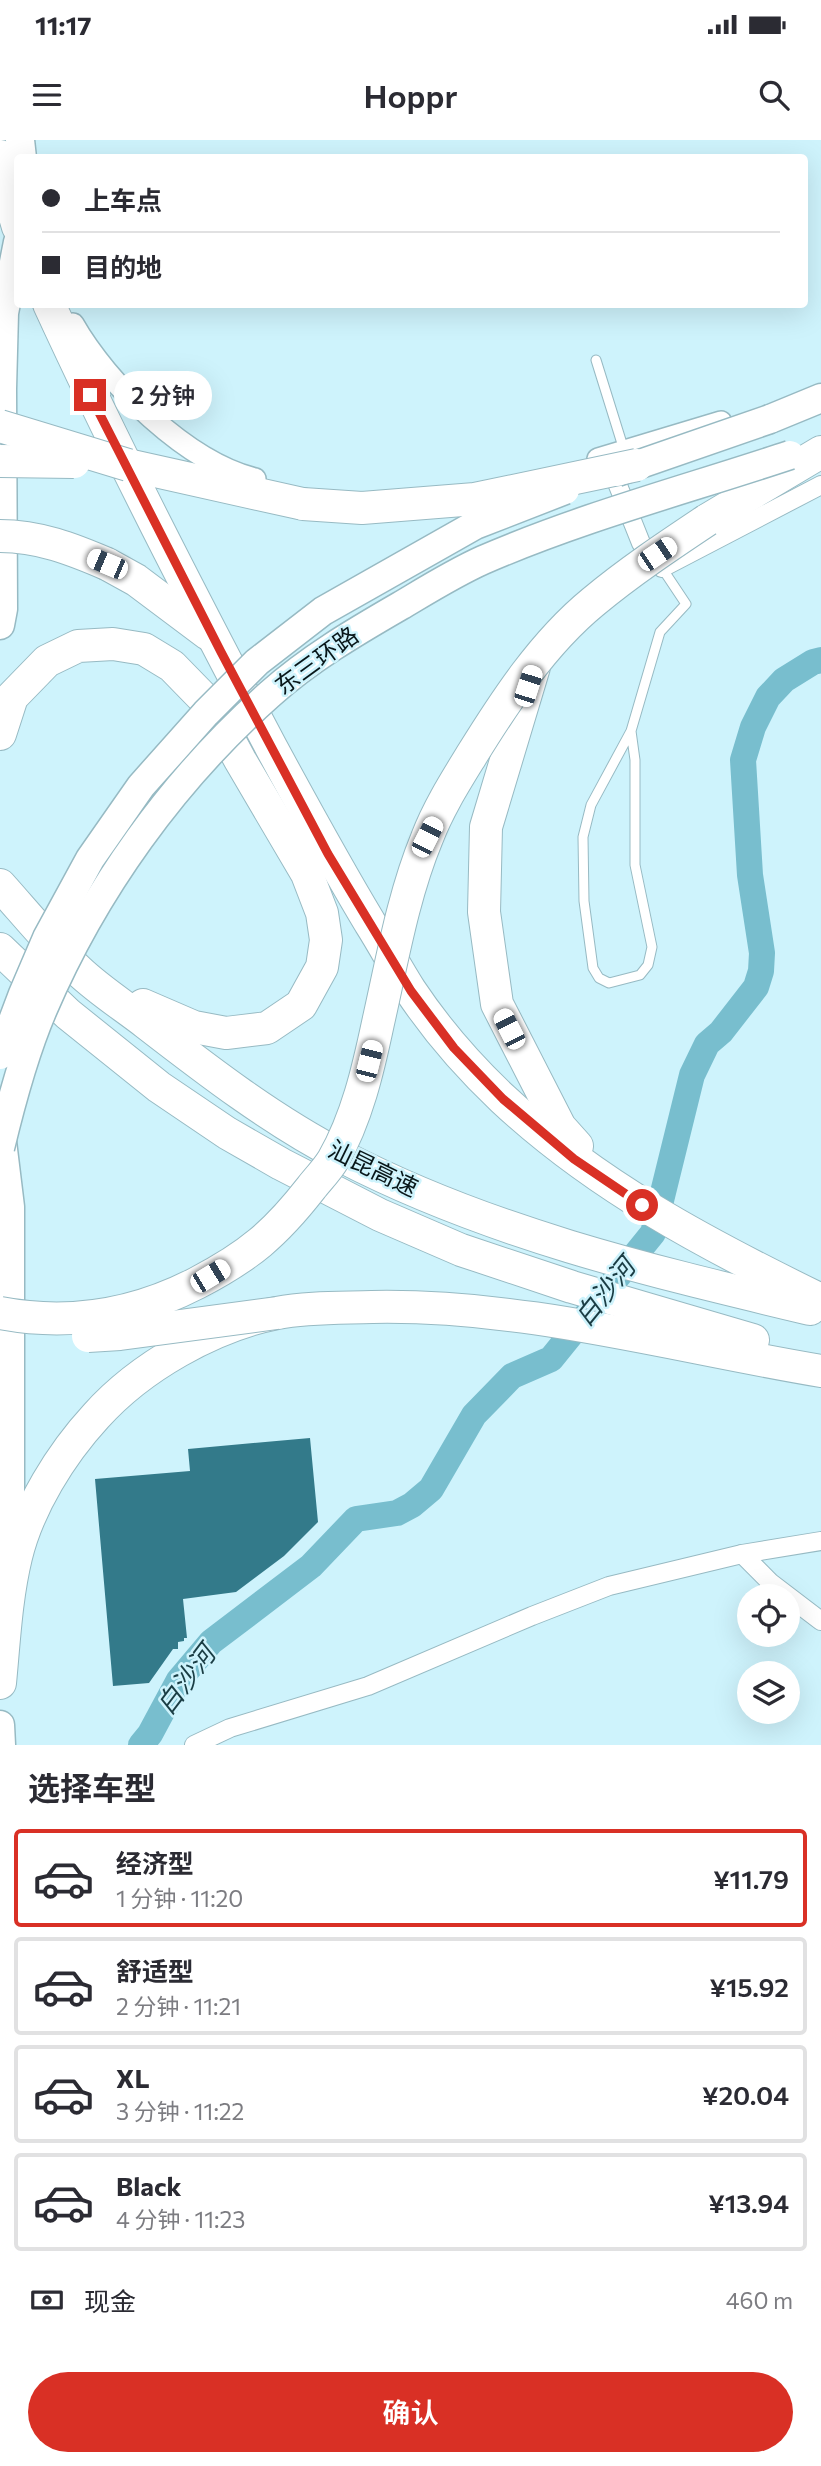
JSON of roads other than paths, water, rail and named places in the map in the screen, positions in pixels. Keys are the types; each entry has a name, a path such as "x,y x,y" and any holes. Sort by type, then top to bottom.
{"highway":[{"path":"0,156 14,215"},
{"path":"0,625 3,609 4,313 14,262"},
{"path":"50,308 99,413 214,639 341,877 411,991 454,1048 503,1099 574,1159 612,1186 697,1237 821,1300"},
{"name":"东三环路","path":"0,1055 47,938 90,859 141,786 206,713 257,662 323,611 475,526 562,491 623,458 770,419 821,397"},
{"path":"0,426 128,465 303,504 362,508 488,497 623,458"},
{"name":"东三环路","path":"0,1148 41,1012 66,959 110,883 159,813 222,741 271,693 334,645 481,561 565,528 821,443"},
{"path":"0,1313 30,1319 73,1319 132,1309 176,1294 210,1276 255,1249 286,1220 332,1161 359,1099 395,944 427,837 454,785 502,707 561,632 593,602 707,520 821,452"},
{"path":"0,461 45,460 128,465"},
{"path":"0,536 26,536 69,548 107,564 136,580 214,639"},
{"path":"0,734 12,697 47,661 78,646 113,644 144,649 172,666 211,706 307,874 322,913 326,940 322,967 301,1005 267,1028 226,1033 194,1027 151,1010 69,960"},
{"path":"535,664 486,827 484,912 497,1004 560,1127 612,1186"},
{"name":"汕昆高速","path":"0,885 79,971 172,1044 253,1102 341,1156 481,1217 572,1248 821,1311"},
{"name":"汕昆高速","path":"8,957 68,1014 159,1087 227,1133 380,1215 461,1250 549,1279 821,1360"},
{"path":"0,1125 10,1208 10,1500 0,1549"},
{"path":"0,1329 57,1337 120,1334 277,1313 342,1308 473,1310 644,1336 821,1371"},
{"path":"0,1683 16,1557 53,1471 82,1432 111,1400 144,1373 189,1345 228,1328 277,1313"},
{"path":"0,1725 1,1745"}],"street":[{"path":"64,308 86,347 118,385 180,443 232,473 299,490 404,494 486,483 623,458 747,414 821,384"},
{"path":"623,458 640,543 662,568 821,485"},
{"path":"194,1745 230,1728 368,1686 609,1586 743,1554 821,1541"},
{"path":"743,1554 771,1583 821,1621"}],"lane":[{"path":"596,360 623,458"},
{"path":"631,731 635,760 635,865 652,947 648,965 640,975 609,984 599,978 593,968 584,901 583,837 591,804 631,731 660,632 686,604 662,568"}],"waterway":[{"name":"白沙河","path":"141,1745 150,1734 179,1680 211,1642 311,1566 356,1519 397,1513 412,1505 431,1489 474,1415 512,1376 551,1359 653,1233 692,1075 707,1044 721,1032 756,987 761,971 762,953 750,875 743,760 753,727 768,697 784,680 821,660"}]}
